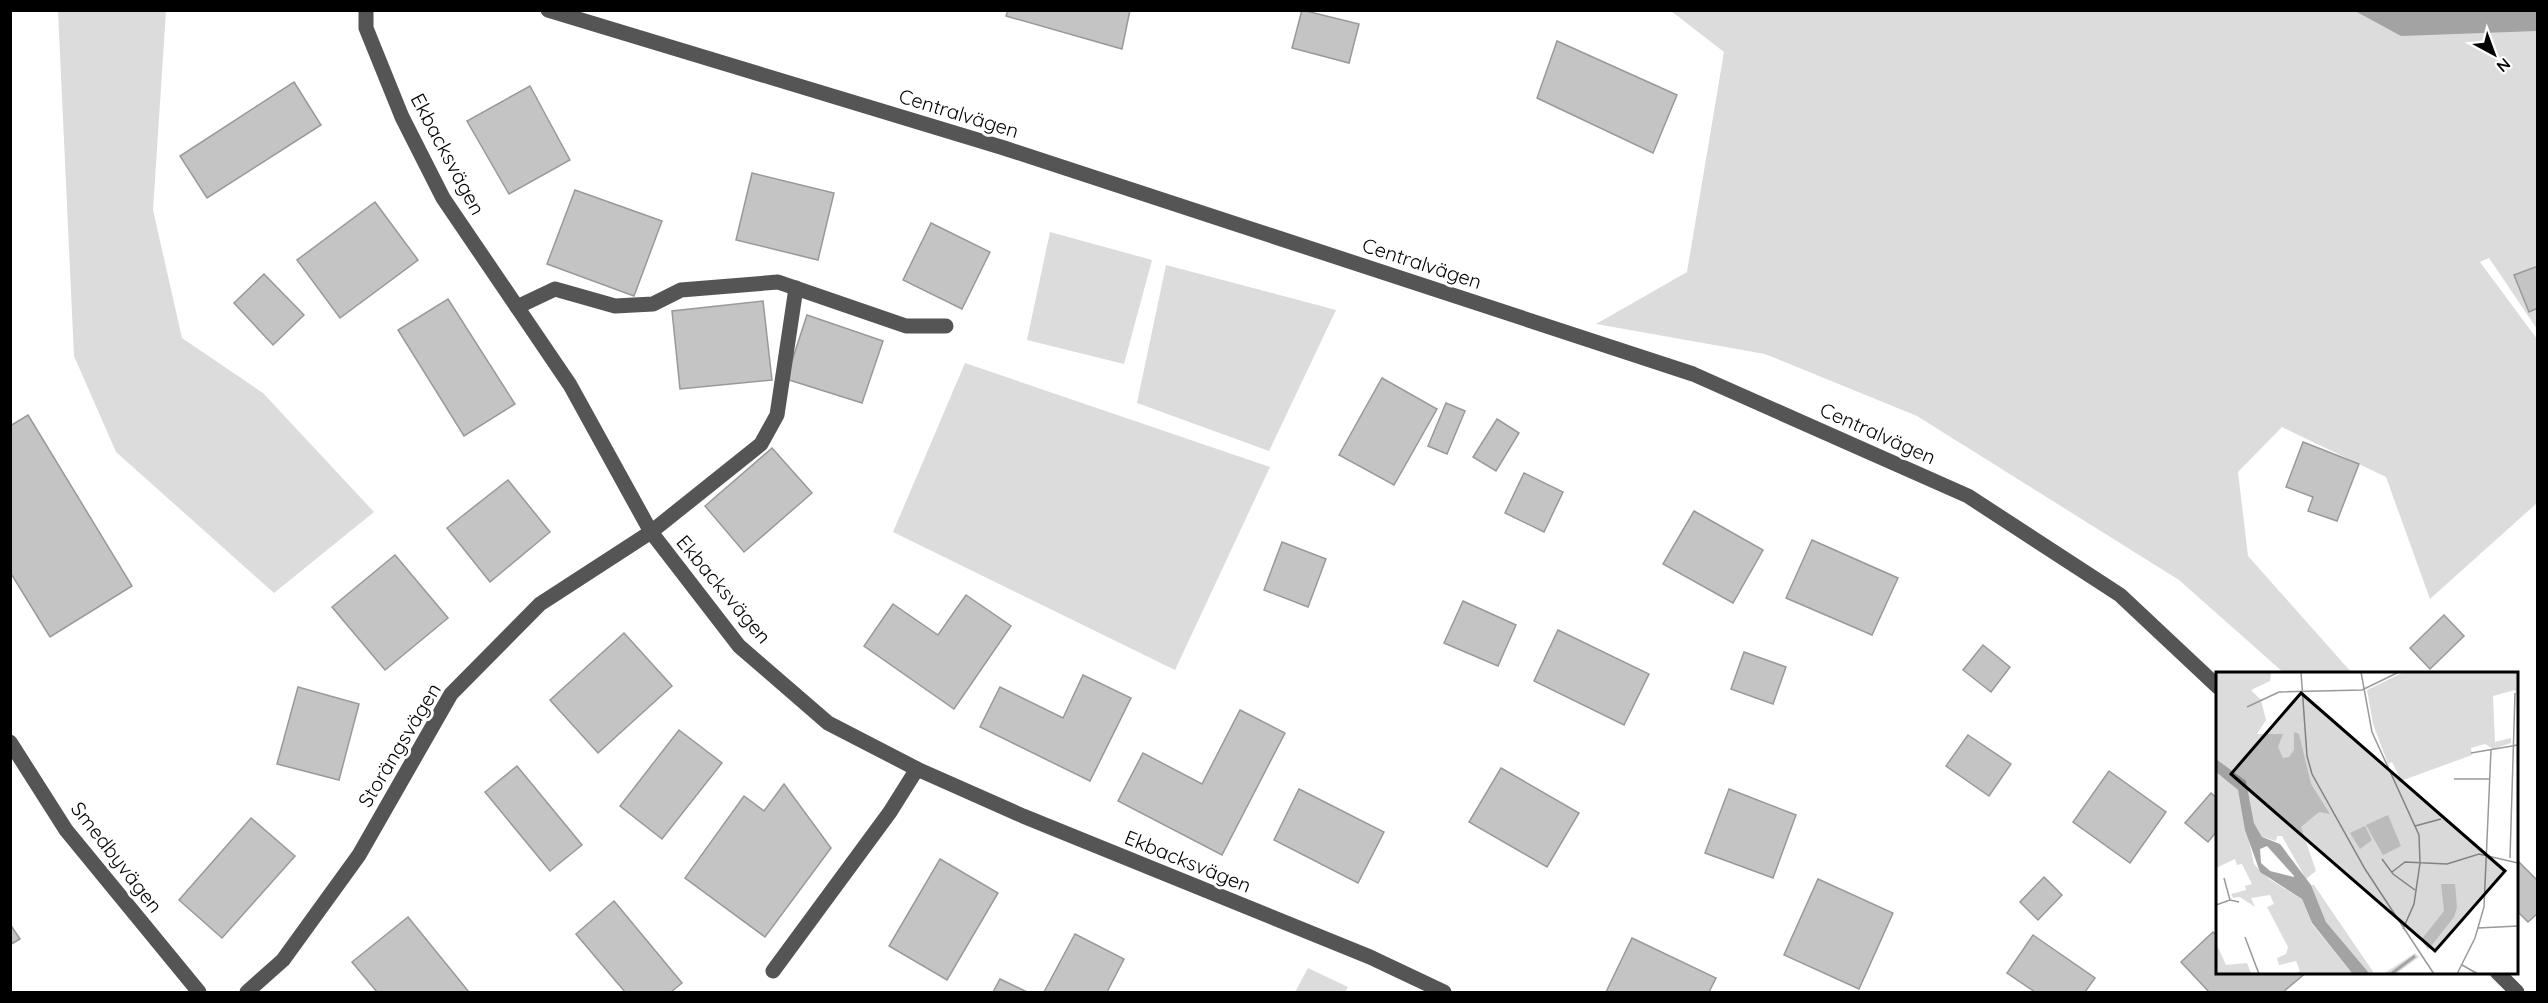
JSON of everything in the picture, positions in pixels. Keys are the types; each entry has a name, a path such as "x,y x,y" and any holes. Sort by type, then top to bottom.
{"street":[{"name":"Ekbacksvägen","path":"366,10 366,28 412,137 444,198 570,386 651,532 740,646 828,723 916,769 1023,816 1370,957 1444,993"},
{"name":"Centralvägen","path":"548,10 1004,148 1693,374 1968,496 2120,595 2216,685"},
{"path":"517,307 555,289 615,306 653,304 681,290 778,282 906,326 946,326"},
{"name":"Ekbacksvägen","path":"651,532 761,444 777,415 796,288"},
{"name":"Storängsvägen","path":"247,993 283,960 359,855 451,694 540,604 651,532"},
{"name":"Smedbyvägen","path":"10,742 66,830 199,993"},
{"path":"773,971 890,812 916,769"},
{"path":"2498,973 2517,993"}],"shaded area":[{"path":"2355,10 2392,31 2537,11 2537,329 2489,258 2480,262 2537,339 2537,503 2430,599 2386,477 2282,427 2238,472 2248,556 2351,672 2283,672 2179,580 1917,416 1765,354 1596,324 1687,272 1724,52 1671,11"},
{"path":"58,11 166,11 153,210 182,338 263,393 374,512 274,593 116,452 74,356"},
{"path":"2355,11 2537,11 2537,31 2401,36"},
{"path":"1050,232 1152,260 1124,364 1027,340"},
{"path":"1166,265 1336,310 1269,451 1137,403"},
{"path":"965,363 1270,467 1175,670 893,532"},
{"path":"1308,968 1348,987 1345,992 1295,992"}],"building":[{"path":"1008,10 1130,10 1122,49 1006,16"},
{"path":"1302,10 1359,24 1349,63 1292,48"},
{"path":"1557,41 1677,95 1653,153 1537,98"},
{"path":"294,82 321,125 207,198 180,156"},
{"path":"530,86 570,160 509,194 467,121"},
{"path":"752,173 834,193 818,260 736,240"},
{"path":"575,190 662,221 634,296 547,264"},
{"path":"375,202 418,260 340,318 297,260"},
{"path":"931,223 990,252 962,309 903,280"},
{"path":"2538,266 2538,308 2529,312 2514,275"},
{"path":"264,274 304,315 273,345 234,303"},
{"path":"448,299 515,404 464,436 398,330"},
{"path":"763,301 772,380 680,389 672,311"},
{"path":"807,315 883,341 862,403 786,379"},
{"path":"1382,378 1437,409 1394,485 1339,455"},
{"path":"1446,403 1465,411 1447,454 1428,446"},
{"path":"28,415 132,586 50,637 10,572 10,426"},
{"path":"1497,419 1519,433 1496,471 1473,457"},
{"path":"2303,442 2359,464 2337,521 2308,511 2313,497 2286,487"},
{"path":"772,448 812,493 744,552 705,506"},
{"path":"1524,473 1563,492 1544,532 1505,513"},
{"path":"508,480 550,532 490,582 447,528"},
{"path":"1694,511 1763,550 1733,603 1663,564"},
{"path":"1812,540 1898,578 1872,635 1786,598"},
{"path":"1282,542 1326,559 1308,607 1264,590"},
{"path":"395,555 448,618 385,670 332,607"},
{"path":"966,595 1011,626 954,709 864,646 893,604 938,635"},
{"path":"1463,601 1516,625 1498,666 1444,643"},
{"path":"2444,615 2464,636 2430,669 2410,648"},
{"path":"1558,630 1649,674 1624,725 1534,681"},
{"path":"624,633 672,686 598,753 550,700"},
{"path":"1983,645 2010,667 1991,692 1963,670"},
{"path":"1744,652 1786,667 1773,704 1731,689"},
{"path":"1083,675 1131,698 1090,781 980,727 1000,687 1063,718"},
{"path":"298,687 359,704 339,780 277,764"},
{"path":"1240,710 1285,733 1222,855 1118,801 1143,753 1202,784"},
{"path":"679,730 722,763 662,839 620,806"},
{"path":"1968,735 2011,764 1989,796 1946,766"},
{"path":"517,766 582,845 550,871 485,792"},
{"path":"1501,768 1579,813 1547,867 1469,822"},
{"path":"2109,771 2166,812 2130,863 2073,822"},
{"path":"784,784 831,848 765,937 685,878 744,796 764,811"},
{"path":"1299,789 1384,832 1358,883 1274,840"},
{"path":"1729,789 1796,815 1773,878 1705,853"},
{"path":"2211,793 2216,797 2216,832 2208,842 2185,823"},
{"path":"251,818 295,856 222,938 179,900"},
{"path":"940,859 998,893 947,980 889,946"},
{"path":"2518,861 2538,881 2538,913 2528,922 2518,912"},
{"path":"2044,877 2062,895 2038,920 2020,902"},
{"path":"1818,879 1893,913 1859,989 1784,955"},
{"path":"614,901 682,983 671,992 625,992 576,934"},
{"path":"408,917 469,992 377,992 352,962"},
{"path":"10,924 20,939 10,945"},
{"path":"2213,932 2216,935 2216,973 2306,973 2283,992 2209,992 2181,962"},
{"path":"1075,934 1124,959 1107,992 1044,992"},
{"path":"2033,935 2095,978 2085,992 2035,992 2007,973"},
{"path":"1632,938 1716,978 1709,992 1606,992"},
{"path":"1000,979 1027,992 993,992"}]}
